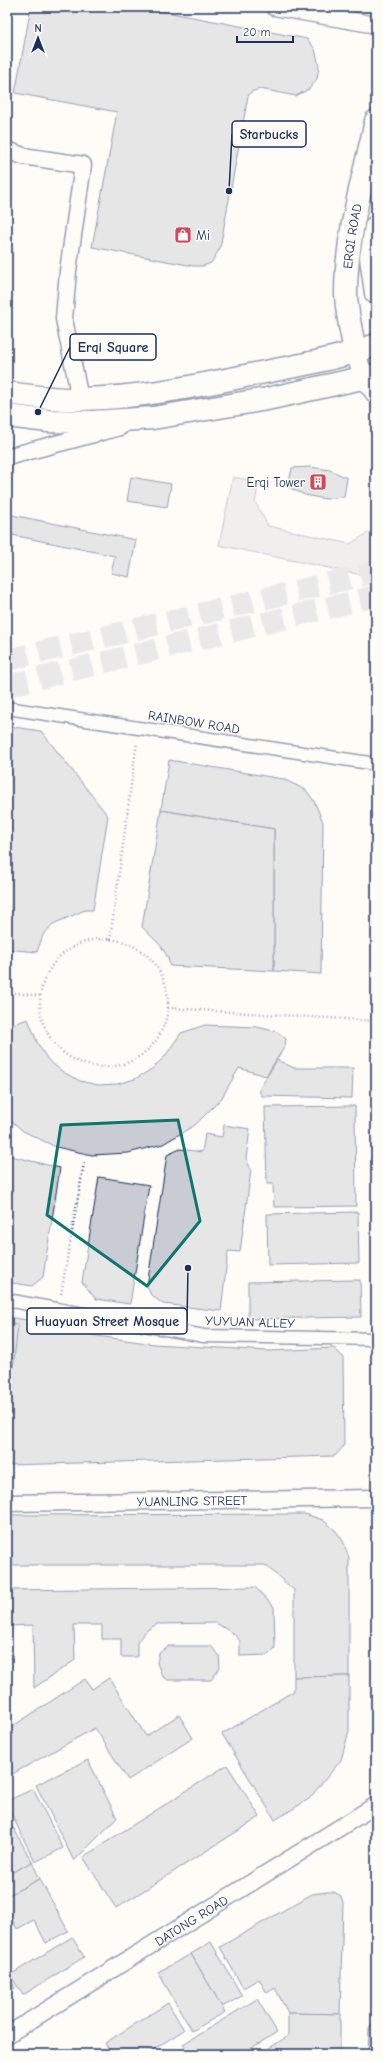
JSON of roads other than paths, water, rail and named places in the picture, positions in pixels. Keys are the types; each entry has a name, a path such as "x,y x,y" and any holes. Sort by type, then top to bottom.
{"main road":[{"name":"ERQI ROAD","path":"355,352 347,307 347,272 354,223 376,121"},
{"name":"ERQI ROAD","path":"376,227 371,258 376,293"},
{"path":"7,393 48,398 80,399 151,393 292,367 355,352 376,345"},
{"path":"7,416 48,421 93,422 153,418 372,382"}],"street":[{"path":"274,7 376,26"},
{"path":"7,150 23,156 83,165 68,271 64,319 80,399"},
{"path":"355,352 372,382"},
{"path":"7,458 153,418"},
{"name":"RAINBOW ROAD","path":"7,708 376,764"},
{"name":"YUYUAN ALLEY","path":"7,1300 204,1336 376,1339"},
{"name":"YUANLING STREET","path":"7,1503 376,1498"},
{"name":"DATONG ROAD","path":"7,2035 376,1805"},
{"path":"376,2030 376,2054"}],"tunnel":[{"path":"7,660 376,572"},
{"path":"7,686 376,596"}],"place":[{"name":"Starbucks","path":"229,191"},
{"name":"Mi","path":"183,235"},
{"name":"Erqi Square","path":"38,412"},
{"name":"Erqi Tower","path":"318,482"},
{"name":"Huayuan Street Mosque","path":"188,1268"}]}
